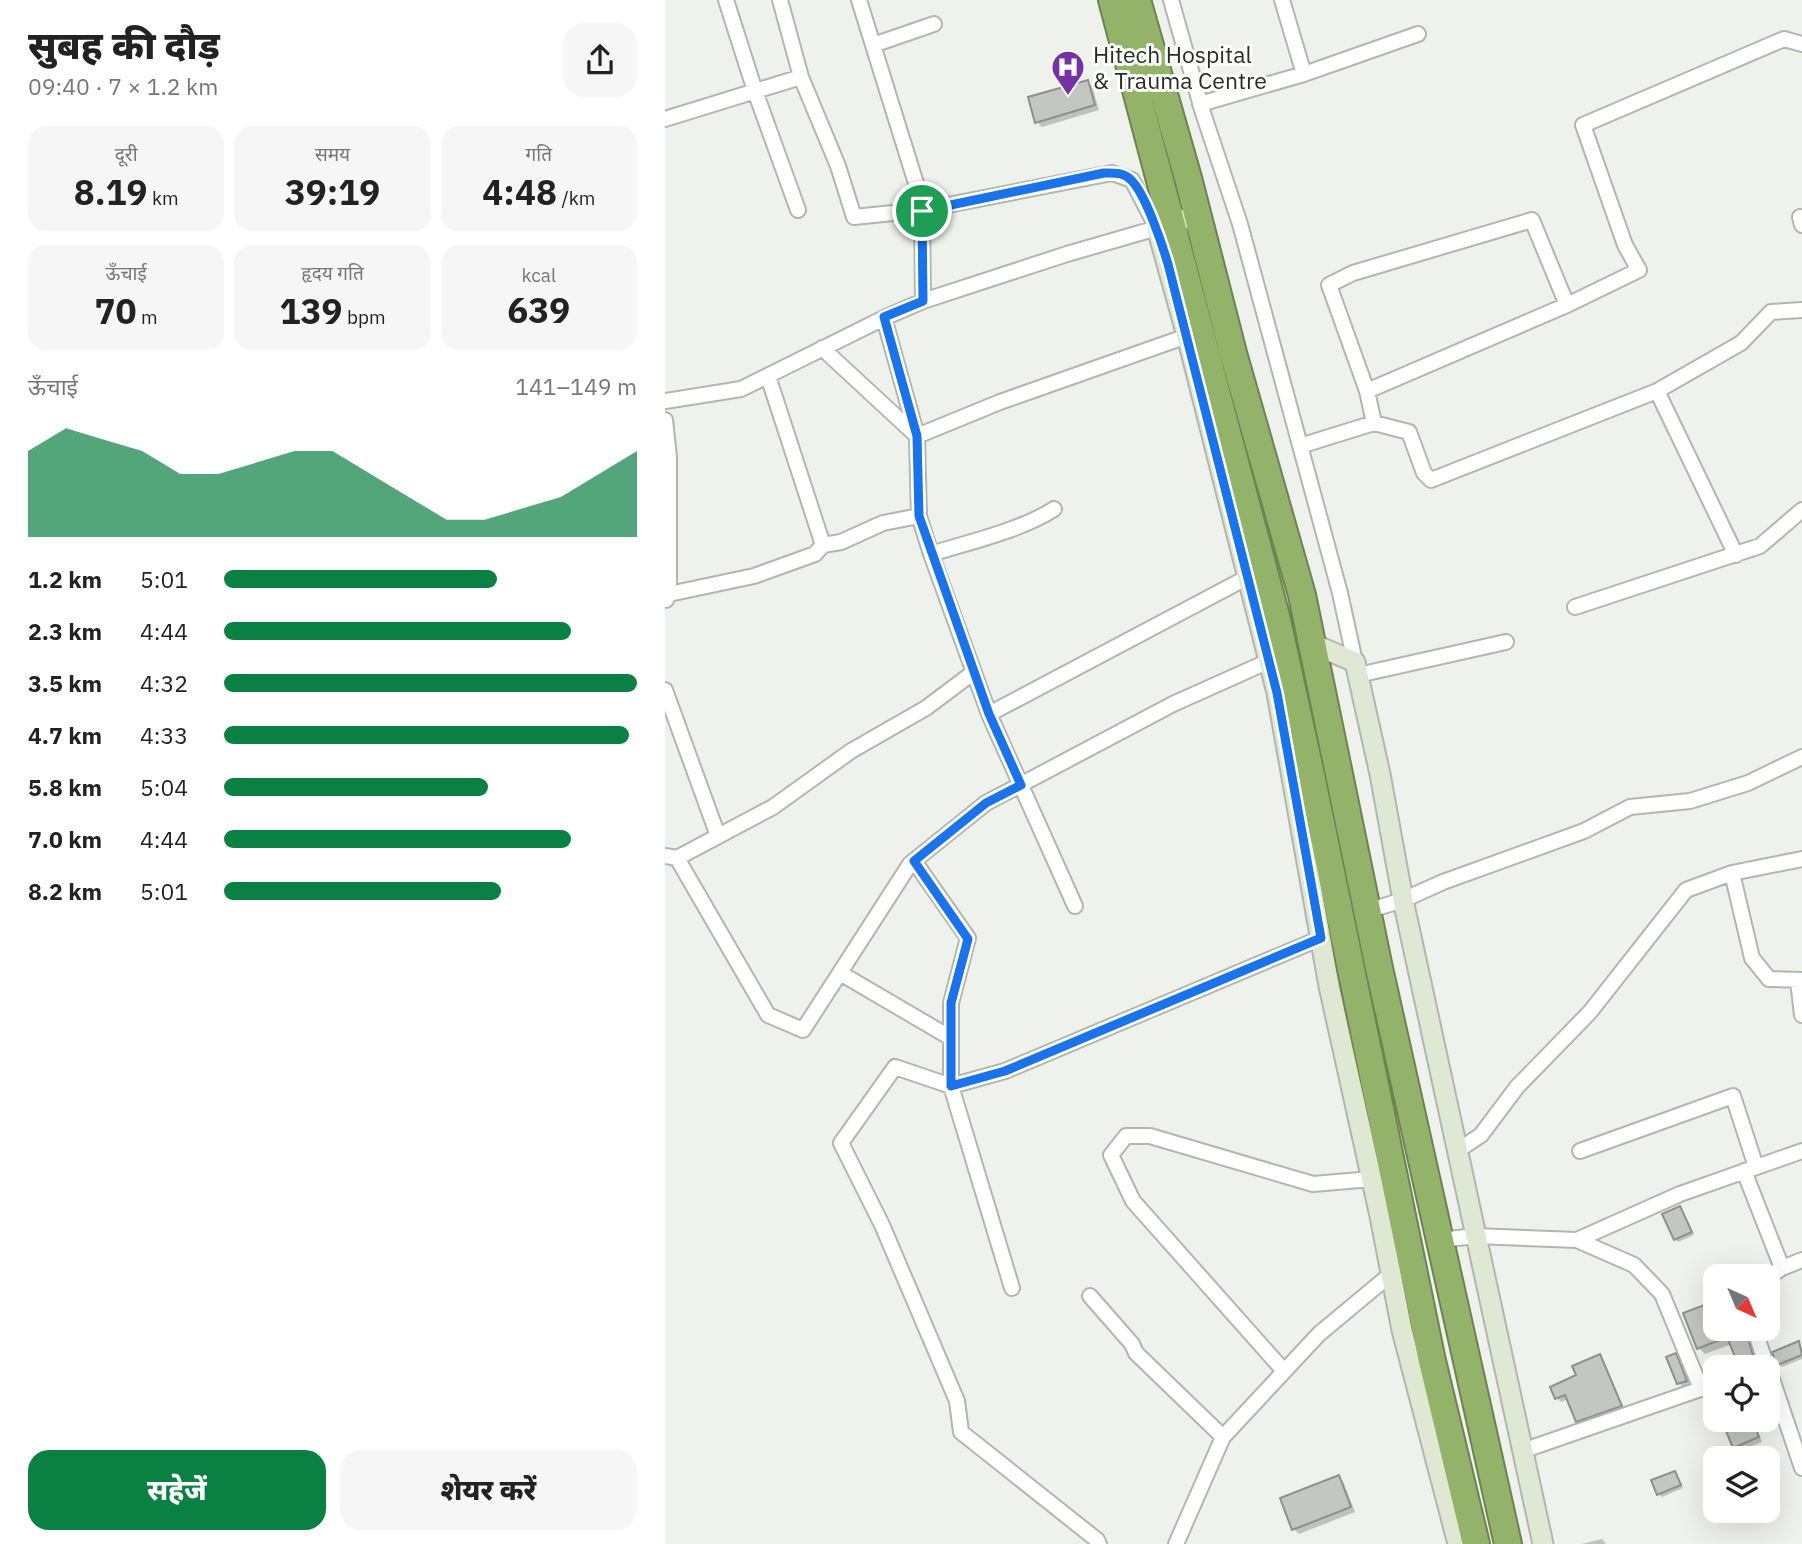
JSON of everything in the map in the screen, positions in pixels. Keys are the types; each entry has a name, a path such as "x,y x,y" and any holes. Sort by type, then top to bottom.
{"highway":[{"path":"1112,0 1175,180"},
{"path":"1137,0 1175,180 1176,223 1277,620 1284,687 1392,1220 1432,1361 1476,1544"},
{"path":"1176,223 1233,353 1302,595 1367,911 1508,1544"}],"street":[{"path":"726,0 798,210"},
{"path":"780,0 801,78 838,166 854,217 922,211 1112,173 1132,180 1176,223 1187,336 1269,660 1284,687 1321,938 1372,1179 1392,1220 1391,1274 1402,1330 1458,1544"},
{"path":"859,0 919,193 922,211 923,301"},
{"path":"1171,0 1200,104 1241,224 1340,593 1380,774 1403,900 1543,1544"},
{"path":"1287,2 1304,74"},
{"path":"873,45 934,23"},
{"path":"1200,104 1304,74 1418,34"},
{"path":"1367,391 1639,271 1625,245 1583,125 1784,40 1802,44"},
{"path":"665,119 801,78"},
{"path":"1374,423 1367,391 1329,285 1353,273 1532,220 1567,304"},
{"path":"665,401 741,389 884,317 923,301 1067,254 1176,223"},
{"path":"1300,446 1374,423 1409,432 1424,473 1431,480 1657,391 1741,343 1770,312 1802,310"},
{"path":"884,317 917,436 919,516 931,554 989,714 1075,906"},
{"path":"917,436 1000,402 1187,336"},
{"path":"822,348 917,436"},
{"path":"768,376 824,545"},
{"path":"1657,391 1735,555"},
{"path":"665,420 667,598 754,576 815,554 824,545 841,542 883,523 919,516"},
{"path":"931,554 1012,527 1028,525 1053,509"},
{"path":"1575,607 1760,546 1802,510"},
{"path":"989,714 1248,577"},
{"path":"1313,644 1357,669 1506,642"},
{"path":"974,673 926,708 851,751 773,807 671,857 768,1015 803,1030 914,861 986,803 1173,704 1269,660"},
{"path":"665,690 718,836"},
{"path":"1367,911 1403,900 1443,882 1584,831 1630,807 1690,801 1748,783 1802,757"},
{"path":"1457,1151 1481,1135 1517,1087 1590,1012 1686,890 1732,873 1802,859"},
{"path":"914,861 968,939 951,1003 951,1086 1012,1288"},
{"path":"1732,873 1752,958 1769,979 1800,980 1802,1015"},
{"path":"1099,1544 961,1432 957,1401 882,1225 841,1143 895,1066 951,1086 1005,1071 1321,938"},
{"path":"840,973 951,1038"},
{"path":"1580,1151 1733,1097 1750,1169 1782,1268 1802,1259"},
{"path":"1284,1371 1133,1201 1111,1155 1126,1136 1150,1136 1313,1184 1372,1179"},
{"path":"1577,1240 1680,1194 1802,1150"},
{"path":"1440,1240 1475,1236 1577,1240 1634,1265 1662,1294 1703,1376"},
{"path":"1177,1544 1223,1437 1319,1334 1391,1274"},
{"path":"1090,1296 1132,1344 1136,1353 1223,1437"},
{"path":"1522,1451 1703,1388"},
{"path":"1780,1403 1802,1468"}],"building":[{"path":"1088,80 1095,105 1035,123 1028,97"},
{"path":"1680,1206 1692,1232 1674,1240 1662,1214"},
{"path":"1703,1306 1703,1341 1717,1341 1697,1349 1683,1313"},
{"path":"1729,1341 1749,1341 1753,1355 1734,1355"},
{"path":"1799,1341 1802,1355 1780,1364 1780,1355 1773,1355 1772,1352"},
{"path":"1676,1353 1687,1381 1677,1384 1666,1357"},
{"path":"1600,1354 1622,1406 1576,1422 1565,1395 1555,1399 1550,1387 1576,1375 1572,1366"},
{"path":"1726,1432 1757,1432 1759,1437 1732,1446"},
{"path":"1675,1471 1681,1485 1657,1495 1651,1480"},
{"path":"1339,1475 1351,1507 1292,1530 1280,1498"}],"place":[{"name":"Hitech Hospital & Trauma Centre","path":"1068,97"}],"route":[{"path":"1104,173 1120,174 1132,180 1157,228 1168,264 1277,693 1321,938 1005,1071 951,1086 951,1003 968,939 914,861 986,803 1021,785 989,714 919,516 917,436 884,317 923,301 922,211 1104,173"}]}
